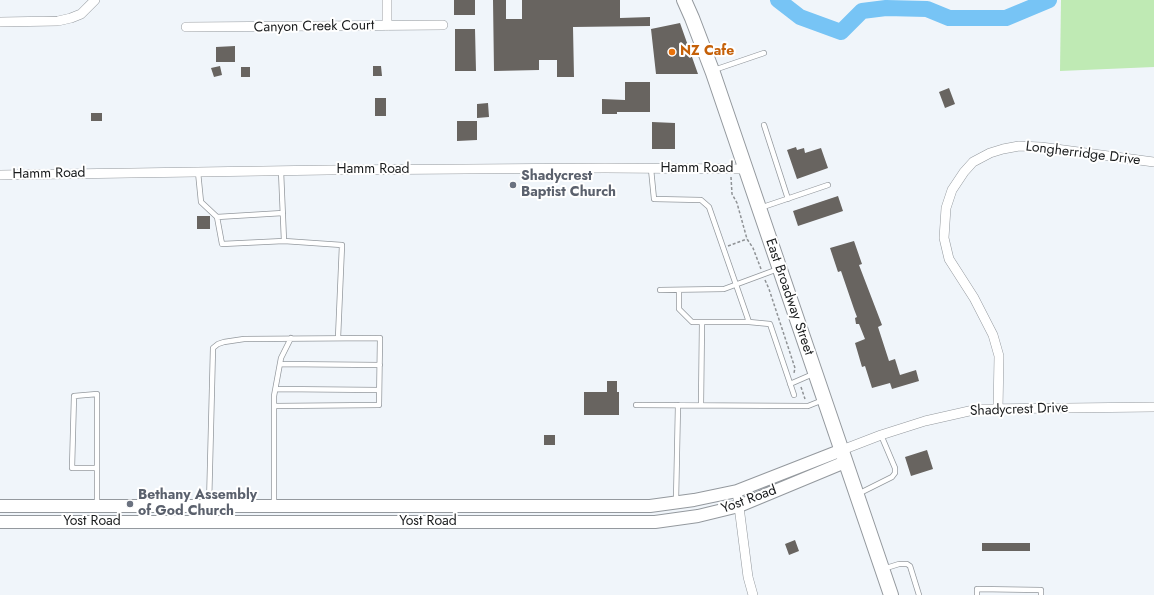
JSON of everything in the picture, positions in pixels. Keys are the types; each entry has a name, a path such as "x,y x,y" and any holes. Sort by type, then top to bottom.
{"main road":[{"name":"East Broadway Street","path":"684,0 712,71 891,595"},
{"name":"Yost Road","path":"0,506 650,506 694,500 737,491 843,456"},
{"name":"Yost Road","path":"0,522 655,522 698,516 739,506 843,456"},
{"path":"676,503 677,519"},
{"path":"365,506 365,522"},
{"path":"536,506 536,522"}],"street":[{"path":"0,22 65,20 81,14 95,0"},
{"path":"387,0 387,26"},
{"name":"Canyon Creek Court","path":"186,28 443,25"},
{"name":"Longherridge Drive","path":"998,410 999,356 994,335 974,298 949,258 944,238 946,208 952,190 973,162 1003,148 1019,146 1041,147 1154,162"},
{"name":"Hamm Road","path":"0,175 281,171 746,169"},
{"name":"Shadycrest Drive","path":"843,456 881,435 946,416 978,409 1154,408"},
{"path":"737,491 748,577 753,595"}],"lane":[{"path":"712,71 764,53"},
{"path":"764,125 788,199"},
{"path":"651,169 654,199 702,200 709,207 749,322"},
{"path":"281,171 284,241"},
{"path":"198,172 201,202 217,217 222,244 284,241 342,245 338,338"},
{"path":"759,208 828,185"},
{"path":"217,217 283,213"},
{"path":"660,290 724,289 780,268"},
{"path":"679,290 680,309 692,322 749,322 770,324 794,395"},
{"path":"701,406 702,322"},
{"path":"274,506 274,406 281,358 291,338"},
{"path":"209,506 213,348 224,342 244,339 380,338 379,405 274,406"},
{"path":"280,364 380,365"},
{"path":"790,384 815,374"},
{"path":"276,389 379,390"},
{"path":"97,468 72,468 74,396 96,394 97,468 97,506"},
{"path":"636,405 808,406 824,399"},
{"path":"676,503 678,405"},
{"path":"856,495 892,477 895,473 895,468 881,435"},
{"path":"882,569 899,564 907,564 910,566 919,595"},
{"path":"977,595 977,589 1041,590 1041,595"}],"path":[{"path":"730,169 732,194 737,204 747,239 758,259 762,275 769,289 795,368 794,373 808,406"},
{"path":"723,247 747,239"}],"green space":[{"path":"1061,0 1154,0 1154,67 1060,71"}],"building":[{"path":"454,0 475,0 475,15 454,15"},
{"path":"493,0 506,0 506,19 522,19 522,0 620,0 620,18 650,17 650,26 573,27 574,77 557,77 557,60 539,60 539,70 494,71"},
{"name":"NZ Cafe","path":"680,23 698,74 656,74 651,29"},
{"path":"455,29 475,29 476,71 455,71"},
{"path":"235,46 235,62 216,62 216,47"},
{"path":"220,66 222,75 214,77 211,68"},
{"path":"373,66 381,66 382,76 373,76"},
{"path":"241,67 250,67 250,77 241,77"},
{"path":"625,82 650,82 650,112 617,112 617,114 602,114 602,99 625,100"},
{"path":"949,88 955,104 945,108 939,92"},
{"path":"375,98 386,98 386,116 375,116"},
{"path":"488,103 489,117 477,118 477,104"},
{"path":"91,113 102,113 102,121 91,121"},
{"path":"457,121 477,121 477,140 457,141"},
{"path":"652,122 675,123 675,149 652,149"},
{"path":"796,147 797,150 804,148 805,153 821,148 828,168 797,179 787,150"},
{"path":"838,196 843,211 798,226 793,211"},
{"path":"197,216 210,216 210,229 197,229"},
{"path":"854,241 862,264 859,265 882,325 878,327 889,361 895,359 900,375 916,370 919,381 892,389 890,383 872,388 865,366 862,367 855,343 865,339 859,324 856,324 855,318 857,317 841,271 838,272 830,248"},
{"path":"607,381 617,381 617,392 619,392 619,415 584,415 584,392 607,392"},
{"path":"544,435 555,435 555,445 544,445"},
{"path":"927,450 933,469 911,476 905,457"},
{"path":"795,540 799,551 789,555 785,544"},
{"path":"982,543 1030,543 1030,551 982,551"}],"waterway":[{"path":"778,0 800,17 841,32 862,11 886,8 927,9 949,18 1006,18 1049,0"}],"place":[{"name":"NZ Cafe","path":"672,52"},
{"name":"Shadycrest Baptist Church","path":"513,185"},
{"name":"Bethany Assembly of God Church","path":"130,504"}]}
